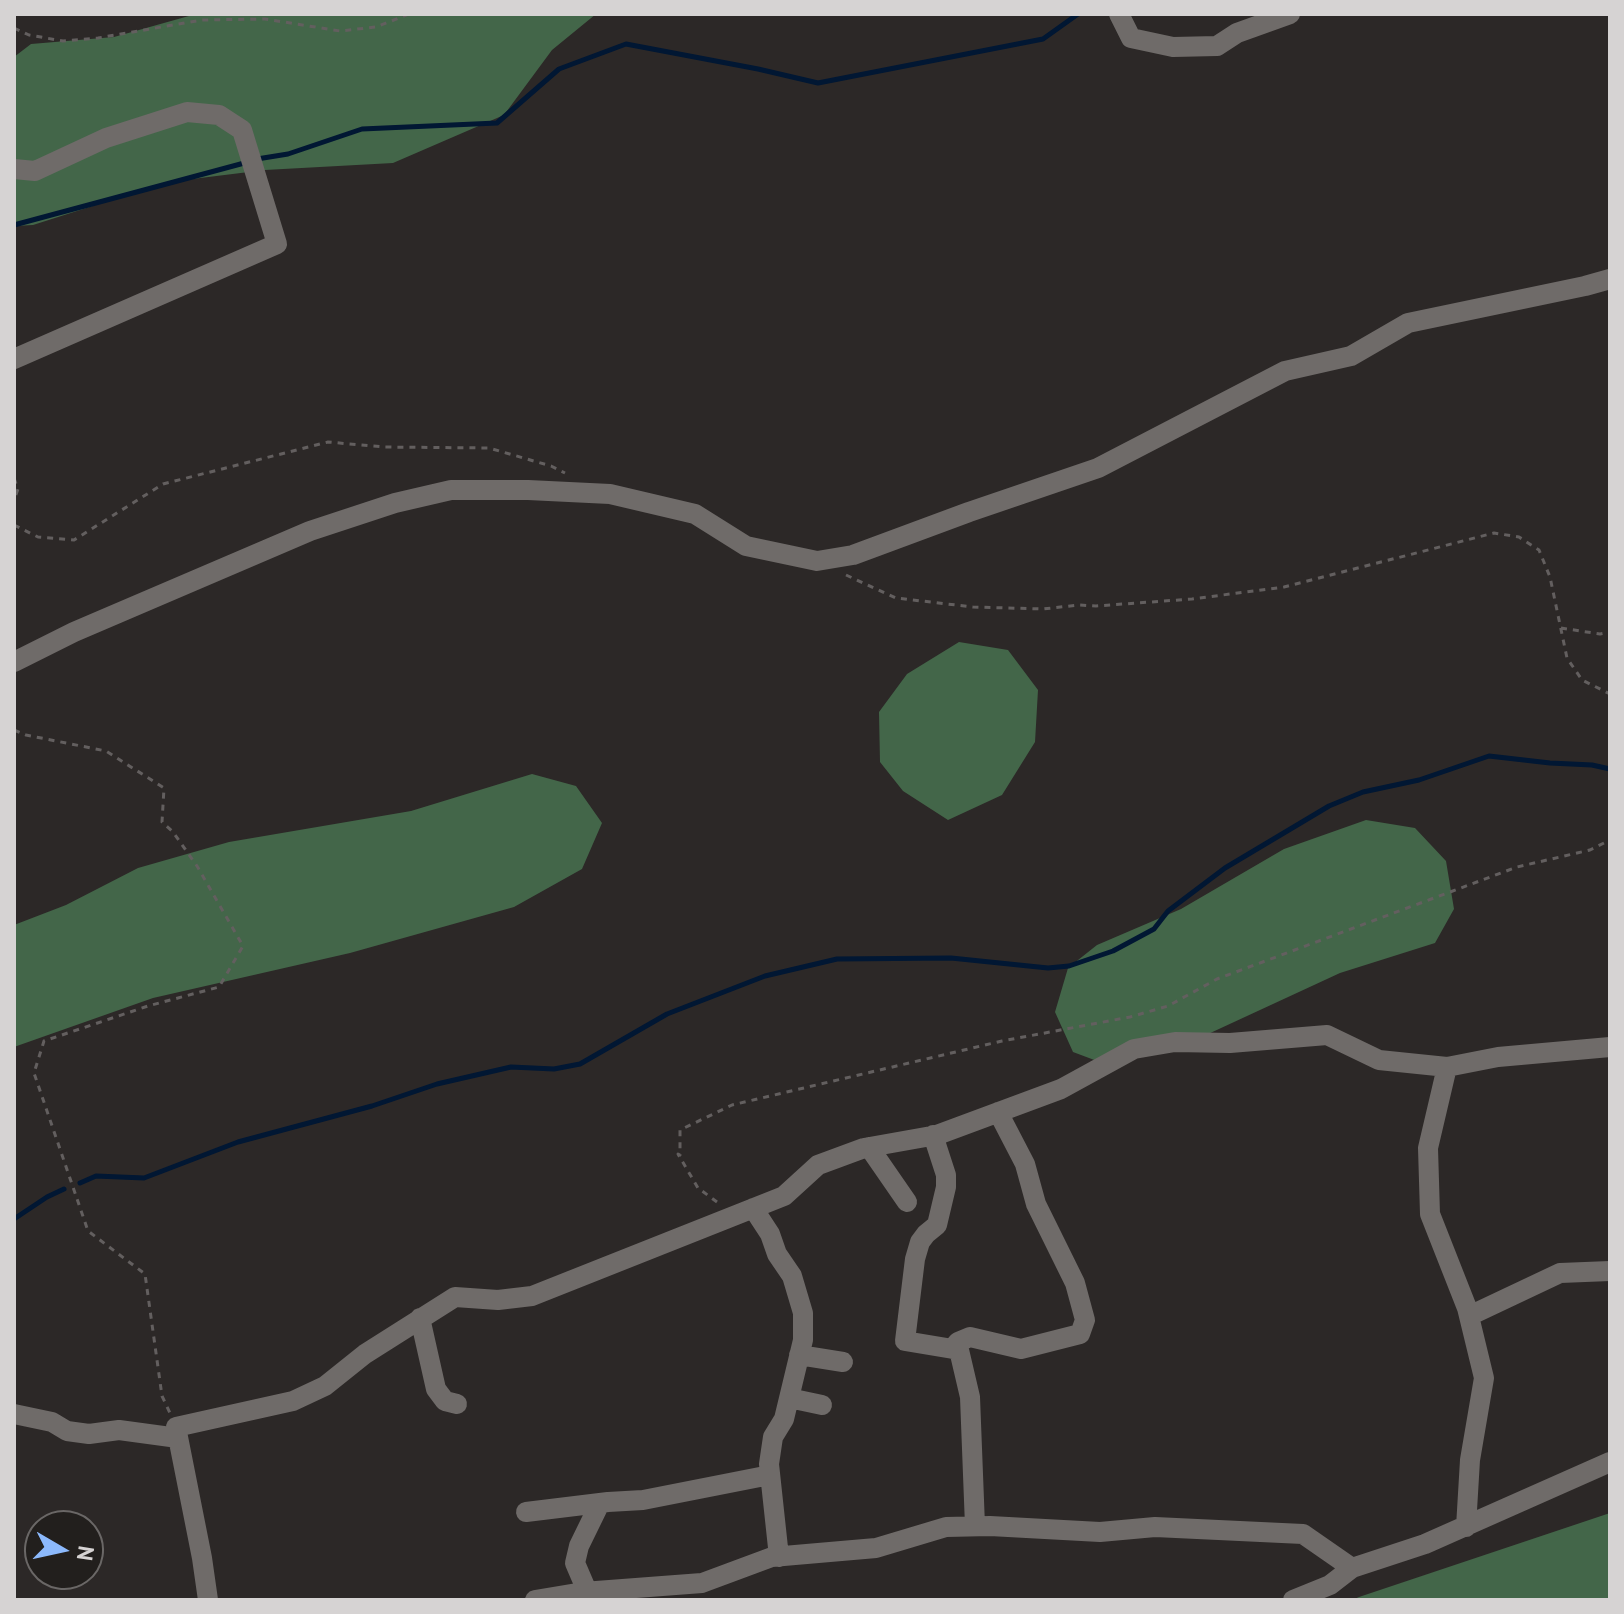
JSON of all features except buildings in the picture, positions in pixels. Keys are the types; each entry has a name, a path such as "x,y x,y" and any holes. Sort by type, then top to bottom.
{"street":[{"path":"1119,14 1131,38 1173,47 1217,46 1237,33 1290,14"},
{"path":"14,169 35,171 106,138 187,112 219,115 242,130 277,244 14,359"},
{"path":"14,662 74,632 310,531 395,503 451,490 610,494 695,514 746,546 817,561 853,555 1098,468 1285,371 1351,356 1408,323 1610,279"},
{"path":"14,1414 52,1422 67,1431 89,1434 119,1430 177,1433 293,1401 325,1386 365,1354 455,1297 498,1300 532,1296 784,1196 818,1165 869,1147 933,1135 1061,1089 1134,1049 1175,1042 1230,1043 1327,1035 1379,1060 1447,1067 1498,1057 1610,1047"},
{"path":"1447,1067 1428,1148 1430,1214 1469,1316 1484,1378 1470,1460 1466,1527"},
{"path":"952,1349 958,1342 970,1337 1021,1349 1080,1334 1085,1320 1075,1283 1036,1204 1025,1164 998,1112"},
{"path":"933,1135 946,1175 946,1187 937,1225 920,1242 915,1259 905,1341 959,1350 970,1397 975,1526"},
{"path":"869,1147 907,1202"},
{"path":"744,1212 770,1234 777,1254 792,1276 803,1313 803,1340 784,1419 773,1437 769,1464 779,1557"},
{"path":"1469,1316 1560,1273 1610,1271"},
{"path":"420,1318 436,1389 445,1401 457,1404"},
{"path":"799,1355 843,1362"},
{"path":"789,1398 822,1405"},
{"path":"177,1433 208,1600"},
{"path":"1293,1600 1330,1585 1352,1568 1425,1544 1610,1462"},
{"path":"526,1512 643,1500 770,1475"},
{"path":"584,1594 575,1563 579,1546 600,1503"},
{"path":"535,1600 702,1583 772,1557 876,1548 946,1527 1100,1532 1155,1527 1303,1534 1352,1568"}],"path":[{"path":"14,28 29,35 63,41 202,20 265,19 340,31 376,27 409,14"},
{"path":"14,525 38,537 74,540 163,484 328,442 384,447 489,448 551,466 575,478"},
{"path":"14,478 18,489 14,500"},
{"path":"817,561 896,598 973,607 1043,609 1192,599 1284,587 1494,533 1519,537 1539,550 1550,577 1567,658 1582,680 1610,694"},
{"path":"1561,628 1600,634 1610,632"},
{"path":"14,730 106,751 164,788 162,822 197,866 243,946 219,987 148,1006 44,1041 34,1073 88,1231 145,1274 162,1396 177,1433"},
{"path":"744,1212 698,1188 678,1154 680,1130 732,1105 1002,1041 1130,1017 1168,1006 1217,979 1517,867 1590,850 1610,840"}],"green space":[{"path":"196,14 596,14 552,50 504,115 393,163 265,170 168,182 33,225 14,226 14,57 31,44 114,37"},
{"path":"959,642 1008,650 1038,690 1035,742 1002,795 948,820 903,791 880,762 879,712 907,674"},
{"path":"532,774 576,786 602,823 582,869 514,907 350,953 153,998 14,1047 14,925 66,905 138,868 229,842 411,811"},
{"path":"1366,820 1415,828 1446,861 1454,909 1435,943 1340,973 1193,1041 1105,1064 1073,1052 1055,1012 1068,968 1097,945 1181,909 1284,849"},
{"path":"1610,1513 1610,1600 1352,1600 1359,1597"}],"waterway":[{"path":"257,159 288,154 362,129 497,123 559,69 626,44 818,83 1043,39 1078,14"},
{"path":"14,225 248,162"},
{"path":"80,1183 96,1176 144,1178 238,1142 372,1106 437,1084 511,1067 554,1069 580,1064 667,1014 765,976 837,959 951,958 1048,968 1069,966 1113,951 1154,929 1168,911 1225,868 1329,806 1363,792 1419,780 1489,756 1610,769"},
{"path":"14,1219 64,1189"}]}
